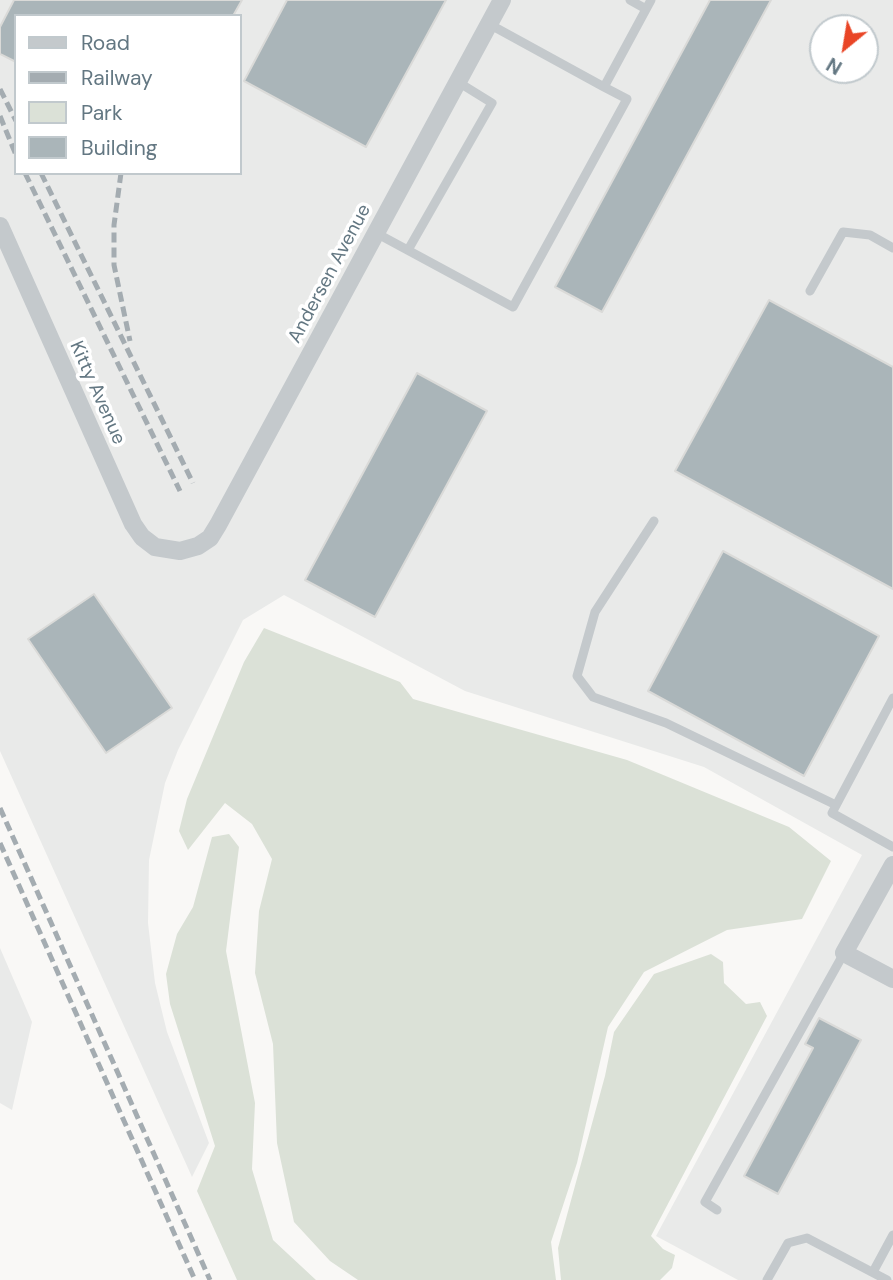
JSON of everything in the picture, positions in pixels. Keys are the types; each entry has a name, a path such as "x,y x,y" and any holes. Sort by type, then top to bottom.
{"street":[{"name":"Andersen Avenue","path":"180,551 198,546 214,531 502,0"},
{"name":"Kitty Avenue","path":"0,226 5,249 133,524 142,537 155,547 180,551"},
{"path":"893,865 844,953 893,979"}],"lane":[{"path":"604,88 649,4 630,0"},
{"path":"376,233 513,307 626,99 489,24"},
{"path":"408,250 492,103 458,82"},
{"path":"810,291 843,232 870,235 893,248"},
{"path":"654,521 595,612 576,676 593,697 666,723 836,805"},
{"path":"893,698 832,813 893,847"},
{"path":"716,1210 705,1202 844,953"},
{"path":"873,1272 893,1235"},
{"path":"767,1280 788,1243 807,1238 887,1280"}],"shaded area":[{"path":"0,0 893,0 893,1280 738,1280 656,1236 862,855 704,767 465,691 284,595 243,620 178,750 165,783 149,860 148,923 155,983 167,1032 209,1143 192,1177 0,751"},
{"path":"0,948 32,1022 12,1110 0,1103"}],"green space":[{"path":"264,628 400,682 413,699 627,760 789,827 831,861 802,919 727,930 644,972 608,1027 577,1163 551,1242 556,1280 358,1280 330,1261 294,1222 277,1143 273,1044 255,973 259,911 272,859 252,824 225,803 188,850 179,831 187,799 244,662"},
{"path":"229,834 239,847 226,951 255,1103 252,1169 273,1240 316,1280 237,1280 197,1191 215,1146 170,1004 166,974 177,934 193,907 212,837"},
{"path":"711,954 723,962 724,983 746,1004 760,1002 767,1016 651,1236 663,1249 675,1255 672,1268 660,1280 561,1280 558,1248 605,1076 614,1032 654,974"}],"building":[{"path":"14,0 242,0 234,14 14,14 14,61 0,54 0,27"},
{"path":"287,0 446,0 366,147 244,81"},
{"path":"710,0 771,0 602,312 555,287"},
{"path":"769,300 893,367 893,589 675,471"},
{"path":"417,373 487,411 375,617 305,580"},
{"path":"723,551 879,636 804,776 648,691"},
{"path":"94,594 172,708 106,753 28,639"},
{"path":"819,1018 861,1040 778,1194 744,1176 813,1048 805,1044"}],"railway":[{"path":"0,89 14,117"},
{"path":"0,116 14,150"},
{"path":"26,175 180,491"},
{"path":"42,175 193,483"},
{"path":"121,175 114,225 114,265 130,341"},
{"path":"0,808 210,1280"},
{"path":"0,843 195,1280"}]}
